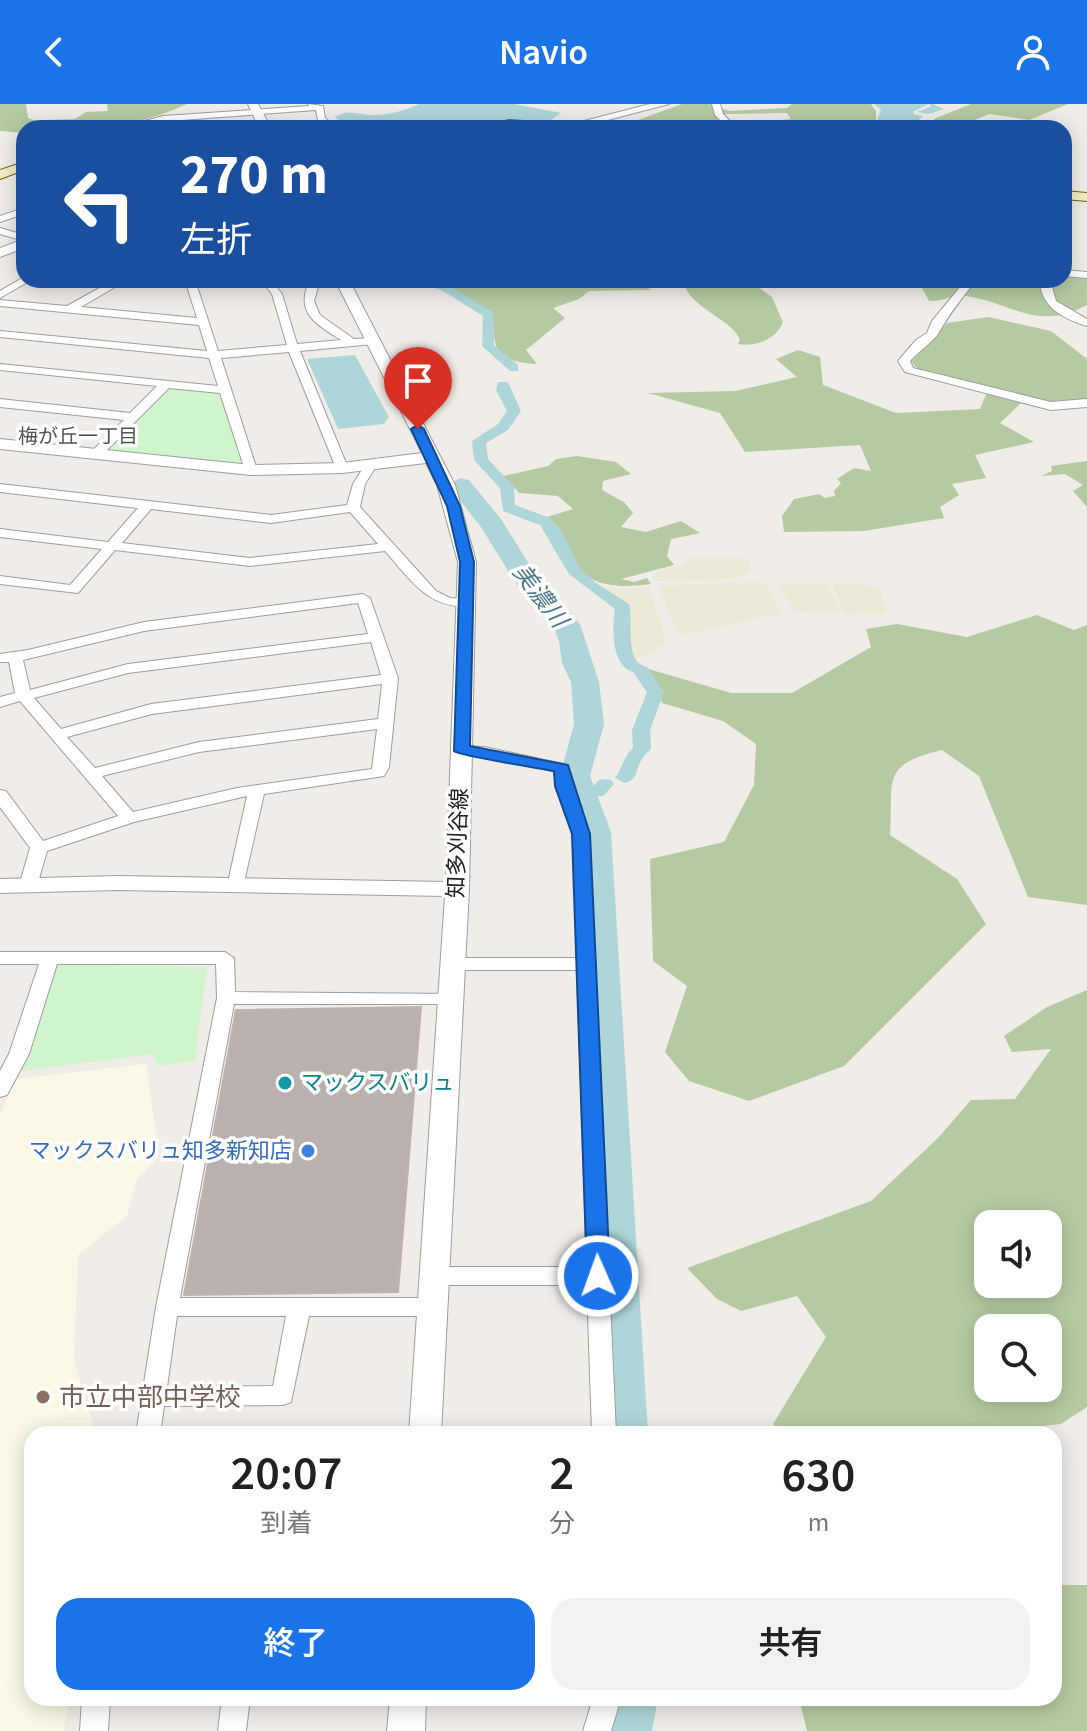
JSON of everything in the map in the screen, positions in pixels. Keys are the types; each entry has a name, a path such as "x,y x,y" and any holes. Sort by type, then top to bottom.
{"street":[{"path":"196,104 201,116"},
{"path":"597,120 664,104"},
{"path":"159,120 255,108 318,106"},
{"path":"68,310 108,288"},
{"path":"193,288 251,470"},
{"path":"272,288 342,468"},
{"path":"312,288 306,303 309,311 351,342"},
{"name":"知多刈谷線","path":"346,288 432,457 462,535 468,602 457,889 425,1426"},
{"path":"964,288 936,323 932,335 920,342 904,361 909,370 1051,406 1087,403"},
{"path":"1046,288 1047,300 1052,305 1087,323"},
{"path":"0,303 204,322"},
{"path":"0,334 214,355 373,341"},
{"path":"0,367 226,390"},
{"path":"97,453 166,384"},
{"path":"0,403 133,417"},
{"path":"2,447 97,453 251,470 342,468 432,457"},
{"path":"353,508 359,484 371,465"},
{"path":"0,488 271,519 353,508"},
{"path":"0,580 73,590 148,505"},
{"path":"353,508 385,547 436,598 468,602"},
{"path":"0,533 250,562 385,547"},
{"path":"39,848 129,818 202,799 378,773 390,678 363,598 174,621 73,639 8,657 23,695 129,818"},
{"path":"0,702 128,669 376,637"},
{"path":"56,735 151,709 390,678"},
{"path":"89,775 140,758 215,744 386,723"},
{"path":"462,751 485,752 562,768 564,786 581,834 604,1426"},
{"path":"236,887 257,790"},
{"path":"2,801 39,848"},
{"path":"28,886 39,848"},
{"path":"0,886 118,883 457,889"},
{"path":"0,1090 19,1054 50,957"},
{"path":"0,958 225,958 226,998 167,1307 149,1426"},
{"path":"452,964 587,964"},
{"path":"226,998 451,998"},
{"path":"436,1276 598,1276"},
{"path":"154,1397 283,1395 299,1306"},
{"path":"167,1307 432,1307"},
{"path":"94,1731 96,1706"},
{"path":"232,1731 235,1706"},
{"path":"406,1731 408,1706"},
{"path":"597,1731 605,1706"}],"shaded area":[{"path":"689,558 750,559 749,573 730,579 656,581 651,577 660,570 685,565"},
{"path":"765,583 782,613 678,636 659,586"},
{"path":"777,583 827,583 840,613 795,612"},
{"path":"832,583 874,586 881,591 886,613 845,614"},
{"path":"649,588 667,643 634,661 626,624 627,605 601,589"},
{"name":"市立中部中学校","path":"146,1064 159,1156 136,1181 127,1216 78,1255 74,1360 94,1426 24,1426 24,1706 68,1706 63,1731 0,1731 0,1114 16,1079"}],"green space":[{"path":"0,104 26,104 28,118 33,120 16,120 16,132 0,131"},
{"path":"107,104 187,104 145,119 43,120 75,119 86,112 108,111"},
{"path":"682,104 709,104 729,111 787,108 792,104 871,104 876,111 876,120 781,120 791,119 787,113 726,114 717,120 638,120"},
{"path":"971,104 1068,104 1029,120 989,114 975,120 934,119"},
{"path":"1072,273 1087,276 1087,305 1054,316 1025,313 966,296 929,301 922,288 1072,288"},
{"path":"442,288 652,290 589,291 579,299 553,308 565,318 526,350 537,364 514,361 500,353 494,338 493,316"},
{"path":"759,288 772,297 783,322 764,341 738,344 740,339 734,331 701,306 687,290"},
{"path":"988,317 1051,331 1087,359 1087,400 1020,404 1000,423 1034,442 975,455 986,478 952,484 959,495 940,507 944,518 864,531 784,532 782,516 794,499 819,494 825,498 835,496 834,491 841,483 837,479 854,468 871,471 860,445 745,452 720,413 648,393 735,391 797,377 776,359 798,350 820,357 823,385 896,413 980,409 988,390 922,373 911,362 947,323"},
{"path":"166,384 226,390 251,470 97,453"},
{"path":"577,456 616,462 631,474 603,481 602,490 624,502 633,513 621,527 646,532 681,521 700,533 671,539 667,556 674,565 621,579 634,582 647,578 651,584 612,585 590,578 572,562 557,528 547,517 573,509 558,496 519,493 503,476 548,466 556,459"},
{"path":"1087,461 1087,507 1073,491 1083,485 1065,474 1041,476 1052,471 1051,466"},
{"path":"1037,615 1074,630 1087,625 1087,905 1028,897 979,776 942,750 908,762 894,778 890,835 957,879 986,924 844,1066 749,1101 689,1081 665,1052 687,986 653,961 650,859 724,842 754,785 756,744 723,721 662,703 658,685 645,668 731,693 792,693 871,647 866,629 897,624 967,637"},
{"path":"45,964 207,967 195,1061 158,1066 153,1054 18,1071"},
{"path":"1087,990 1087,1407 1061,1424 1043,1426 774,1426 826,1337 797,1296 741,1311 717,1299 687,1268 871,1201 938,1138 971,1100 1015,1099 1051,1049 1012,1052 1004,1036 1047,1007"},
{"path":"1062,1585 1087,1585 1087,1731 807,1731 801,1706 1062,1706"}],"water":[{"path":"419,104 514,104 561,113 551,120 339,120 335,117 349,112 373,115 402,111"},
{"path":"874,104 929,104 914,111 913,114 923,116 919,120 877,120 881,110"},
{"path":"929,104 944,109 929,114 917,112 932,106"},
{"path":"355,355 389,417 384,424 338,429 307,359"}],"building":[{"name":"マックスバリュ知多新知店","path":"421,1007 398,1292 184,1295 236,1010"}],"waterway":[{"path":"444,288 489,315 488,346 514,368"},
{"path":"503,385 502,390 514,411 503,427 479,441 481,460 507,487 508,508 545,521 558,539 566,560 589,582"},
{"name":"美濃川","path":"460,485 492,524 524,576 566,624 573,641 576,663 585,682 589,724 575,776 595,832 625,1426"},
{"path":"595,588 623,607 625,658 633,667"},
{"path":"624,778 630,771 632,758 642,749 641,730 656,692 641,671"},
{"path":"597,792 605,784"},
{"name":"美濃川","path":"626,1731 631,1706"}],"place":[{"name":"マックスバリュ","path":"285,1083"},
{"name":"マックスバリュ知多新知店","path":"308,1151"},
{"name":"市立中部中学校","path":"43,1397"}],"district":[{"name":"梅が丘一丁目","path":"78,437"}],"route":[{"path":"418,429 454,506 467,562 462,751 485,752 562,768 564,786 581,834 598,1276"}]}
